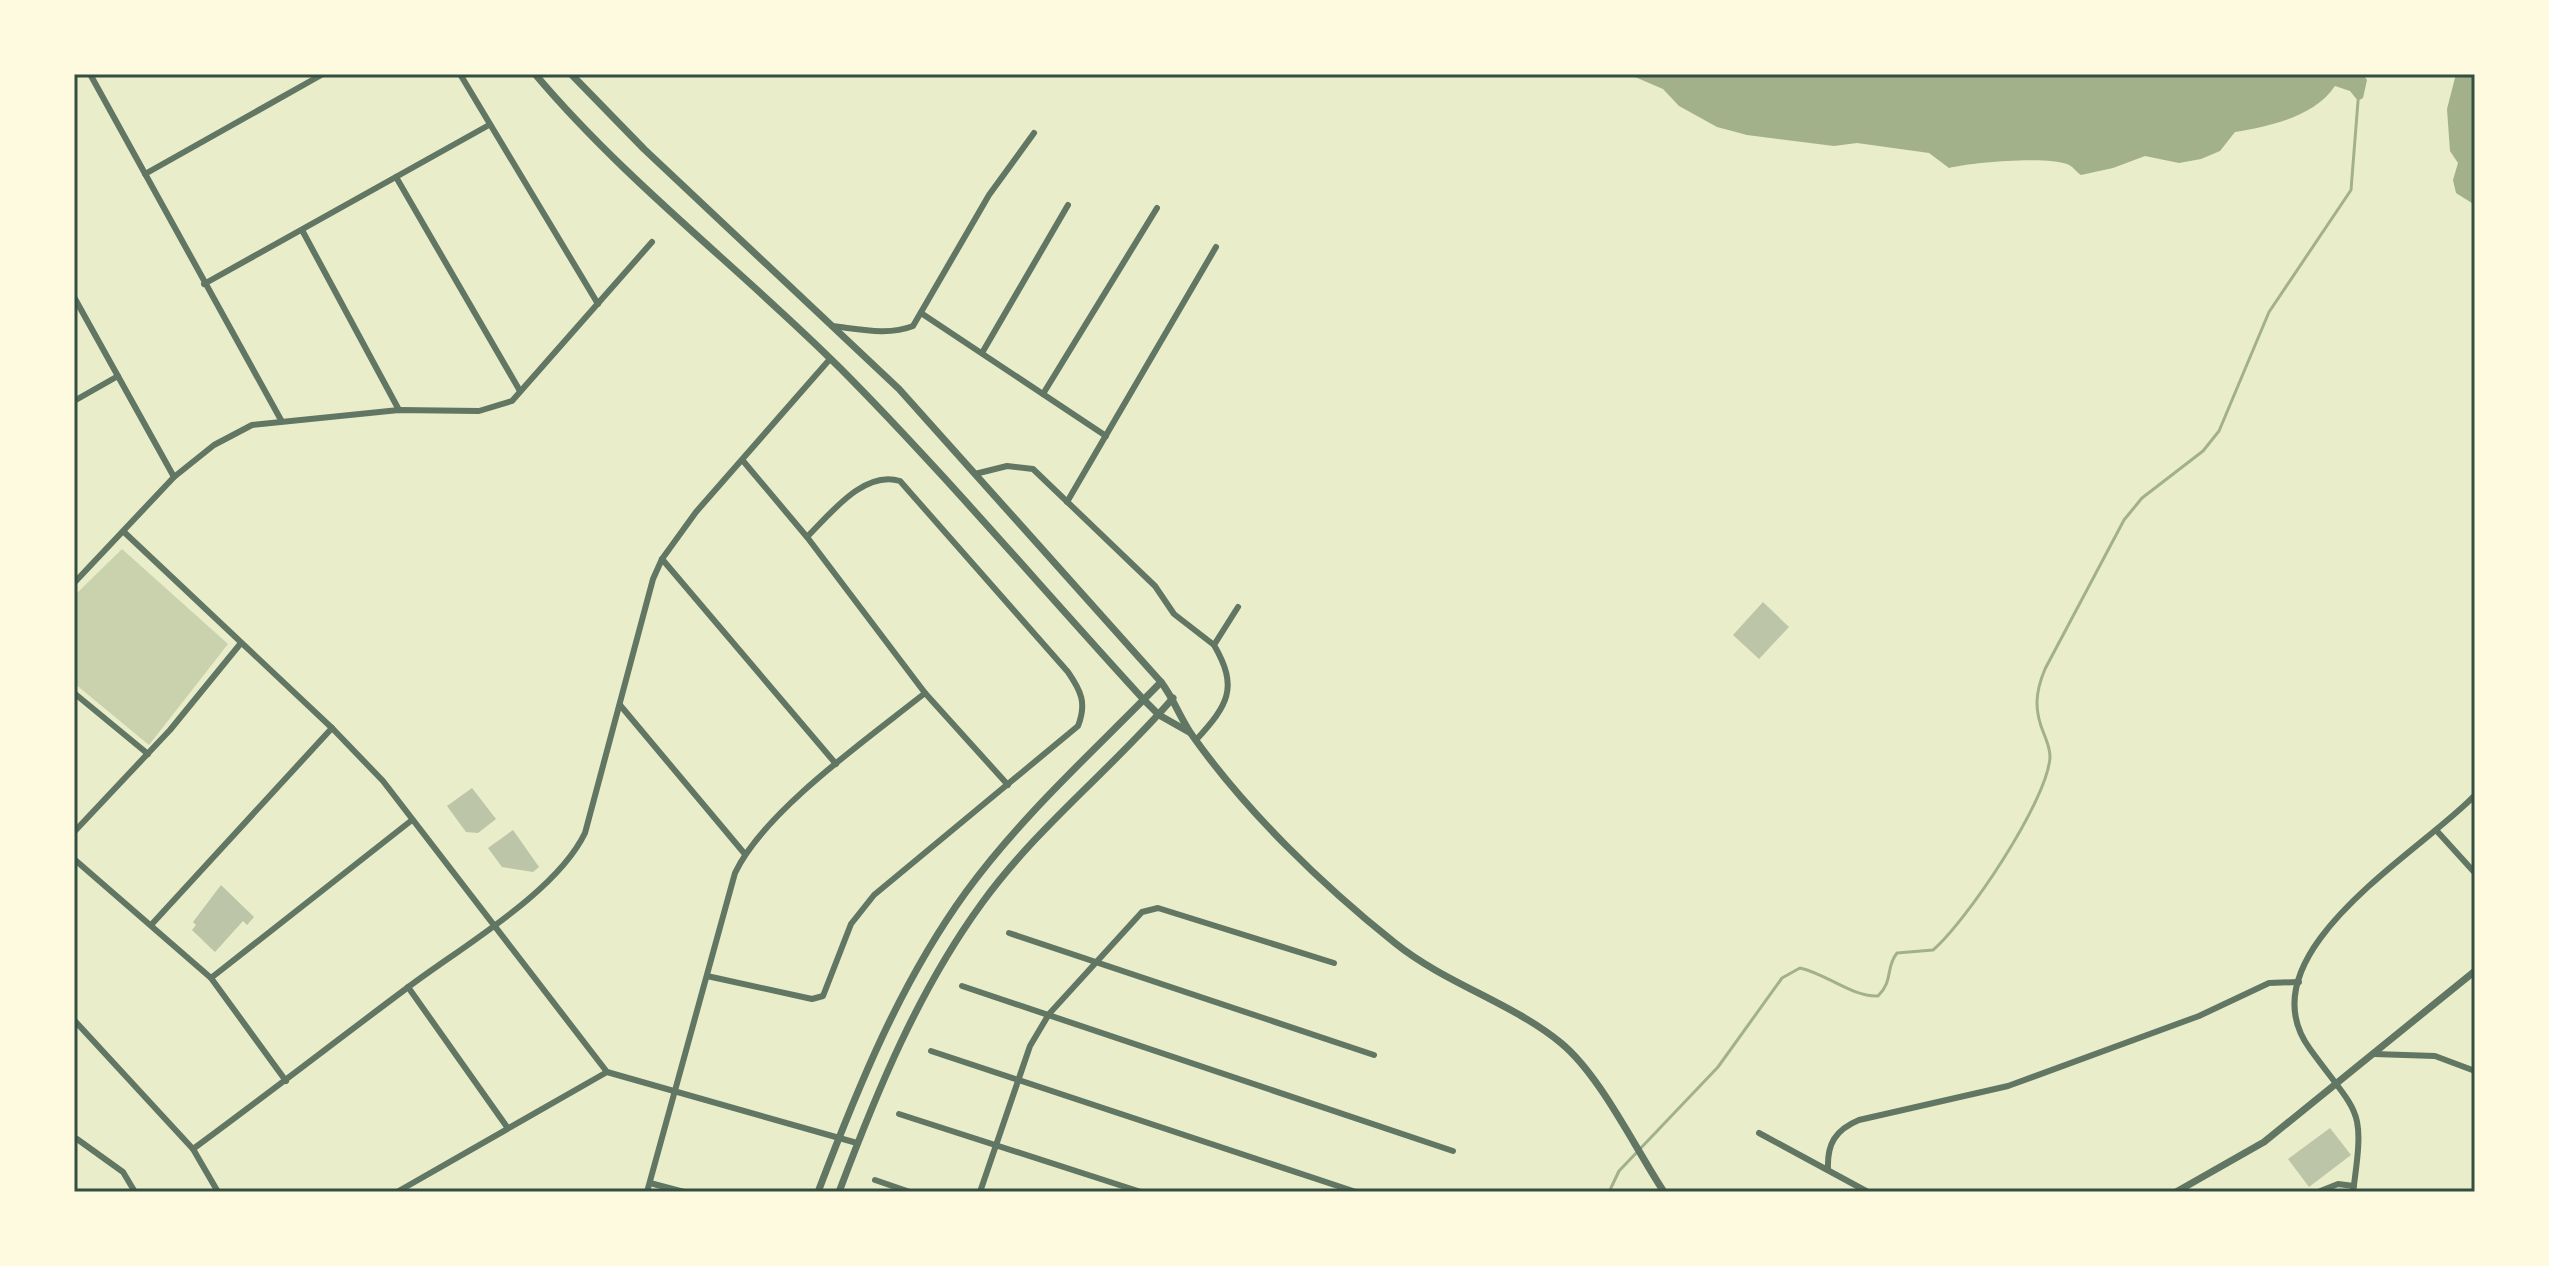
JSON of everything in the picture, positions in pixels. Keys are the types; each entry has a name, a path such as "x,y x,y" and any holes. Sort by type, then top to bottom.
{"street":[{"path":"90,74 281,420"},
{"path":"145,174 323,74"},
{"path":"460,74 598,304"},
{"path":"535,74 585,129 830,359 948,482 1144,700 1159,715 1190,732"},
{"path":"571,74 644,149 899,389 1161,682 1196,740 1290,847 1394,943 1454,982 1535,1024 1568,1049 1664,1192"},
{"path":"204,284 489,125"},
{"path":"832,326 902,331 913,326 989,195 1034,133"},
{"path":"396,177 520,391"},
{"path":"982,353 1068,205"},
{"path":"1043,394 1157,208"},
{"path":"302,230 399,410"},
{"path":"74,583 174,477 214,445 252,425 399,410 479,411 512,401 652,242"},
{"path":"1067,502 1216,247"},
{"path":"74,297 174,477"},
{"path":"921,313 1106,436"},
{"path":"193,1149 494,925 562,869 585,833 653,579 662,559 696,512 744,462 830,359"},
{"path":"74,401 118,376"},
{"path":"744,462 807,537 925,693 1008,785"},
{"path":"975,474 1007,466 1033,469 1155,586 1174,614 1214,645 1227,668 1227,700 1196,740"},
{"path":"707,976 812,999 823,996 851,924 863,908 1078,726 1085,709 1081,691 1068,672 900,481 885,476 871,480 807,537"},
{"path":"124,532 332,728 383,781 607,1072 857,1143"},
{"path":"662,559 836,764"},
{"path":"1214,645 1238,607"},
{"path":"74,832 148,754 241,643"},
{"path":"818,1192 893,1012 928,949 967,891 1040,807 1161,682"},
{"path":"74,693 148,754"},
{"path":"647,1192 735,873 744,853 757,837 836,764 925,693"},
{"path":"839,1192 910,1021 944,959 982,902 1062,811 1173,698"},
{"path":"620,705 744,853"},
{"path":"152,924 332,728"},
{"path":"2318,1192 2338,1184 2353,1189 2360,1126 2338,1084 2301,1035 2295,1009 2299,982 2321,940 2346,906 2475,795"},
{"path":"211,978 412,820"},
{"path":"2436,830 2475,873"},
{"path":"74,859 211,978 286,1081"},
{"path":"980,1192 1030,1046 1049,1014 1142,912 1158,908 1334,963"},
{"path":"1009,933 1374,1055"},
{"path":"2176,1192 2195,1188 2264,1142 2475,971"},
{"path":"1828,1169 1831,1141 1838,1132 1859,1120 2008,1086 2199,1016 2269,983 2299,982"},
{"path":"962,986 1453,1151"},
{"path":"408,987 507,1127"},
{"path":"74,1020 193,1149 218,1192"},
{"path":"931,1051 1356,1192"},
{"path":"2374,1054 2435,1056 2475,1071"},
{"path":"397,1192 607,1072"},
{"path":"899,1114 1141,1192"},
{"path":"1759,1133 1868,1192"},
{"path":"77,1139 123,1172 135,1192"},
{"path":"875,1180 910,1192"},
{"path":"413,1183 418,1192"},
{"path":"650,1183 684,1192"}],"shaded area":[{"path":"1628,74 2363,74 2367,80 2363,98 2358,101 2350,91 2335,86 2326,97 2303,113 2235,132 2220,151 2201,159 2179,163 2145,156 2081,175 2069,165 2043,160 1949,168 1929,153 1857,143 1834,146 1747,135 1717,127 1679,106 1663,89"},
{"path":"2456,74 2475,74 2475,205 2456,193 2453,180 2458,163 2450,151 2447,109"},
{"path":"122,549 228,644 149,745 74,683 74,596"}],"building":[{"path":"1763,602 1789,627 1759,659 1733,635"},
{"path":"472,788 496,819 478,833 466,832 447,806"},
{"path":"513,830 539,867 533,872 502,867 488,848"},
{"path":"221,885 254,917 247,925 243,921 215,952 192,930 196,925 193,922"},
{"path":"2330,1128 2351,1155 2309,1187 2288,1159"}],"waterway":[{"path":"1609,1192 1619,1171 1718,1067 1782,978 1800,968 1859,993 1878,996 1886,985 1897,953 1933,950 1965,914 2004,859 2046,776 2050,754 2037,702 2045,669 2124,520 2142,498 2203,451 2219,431 2269,312 2351,190 2358,101"}]}
